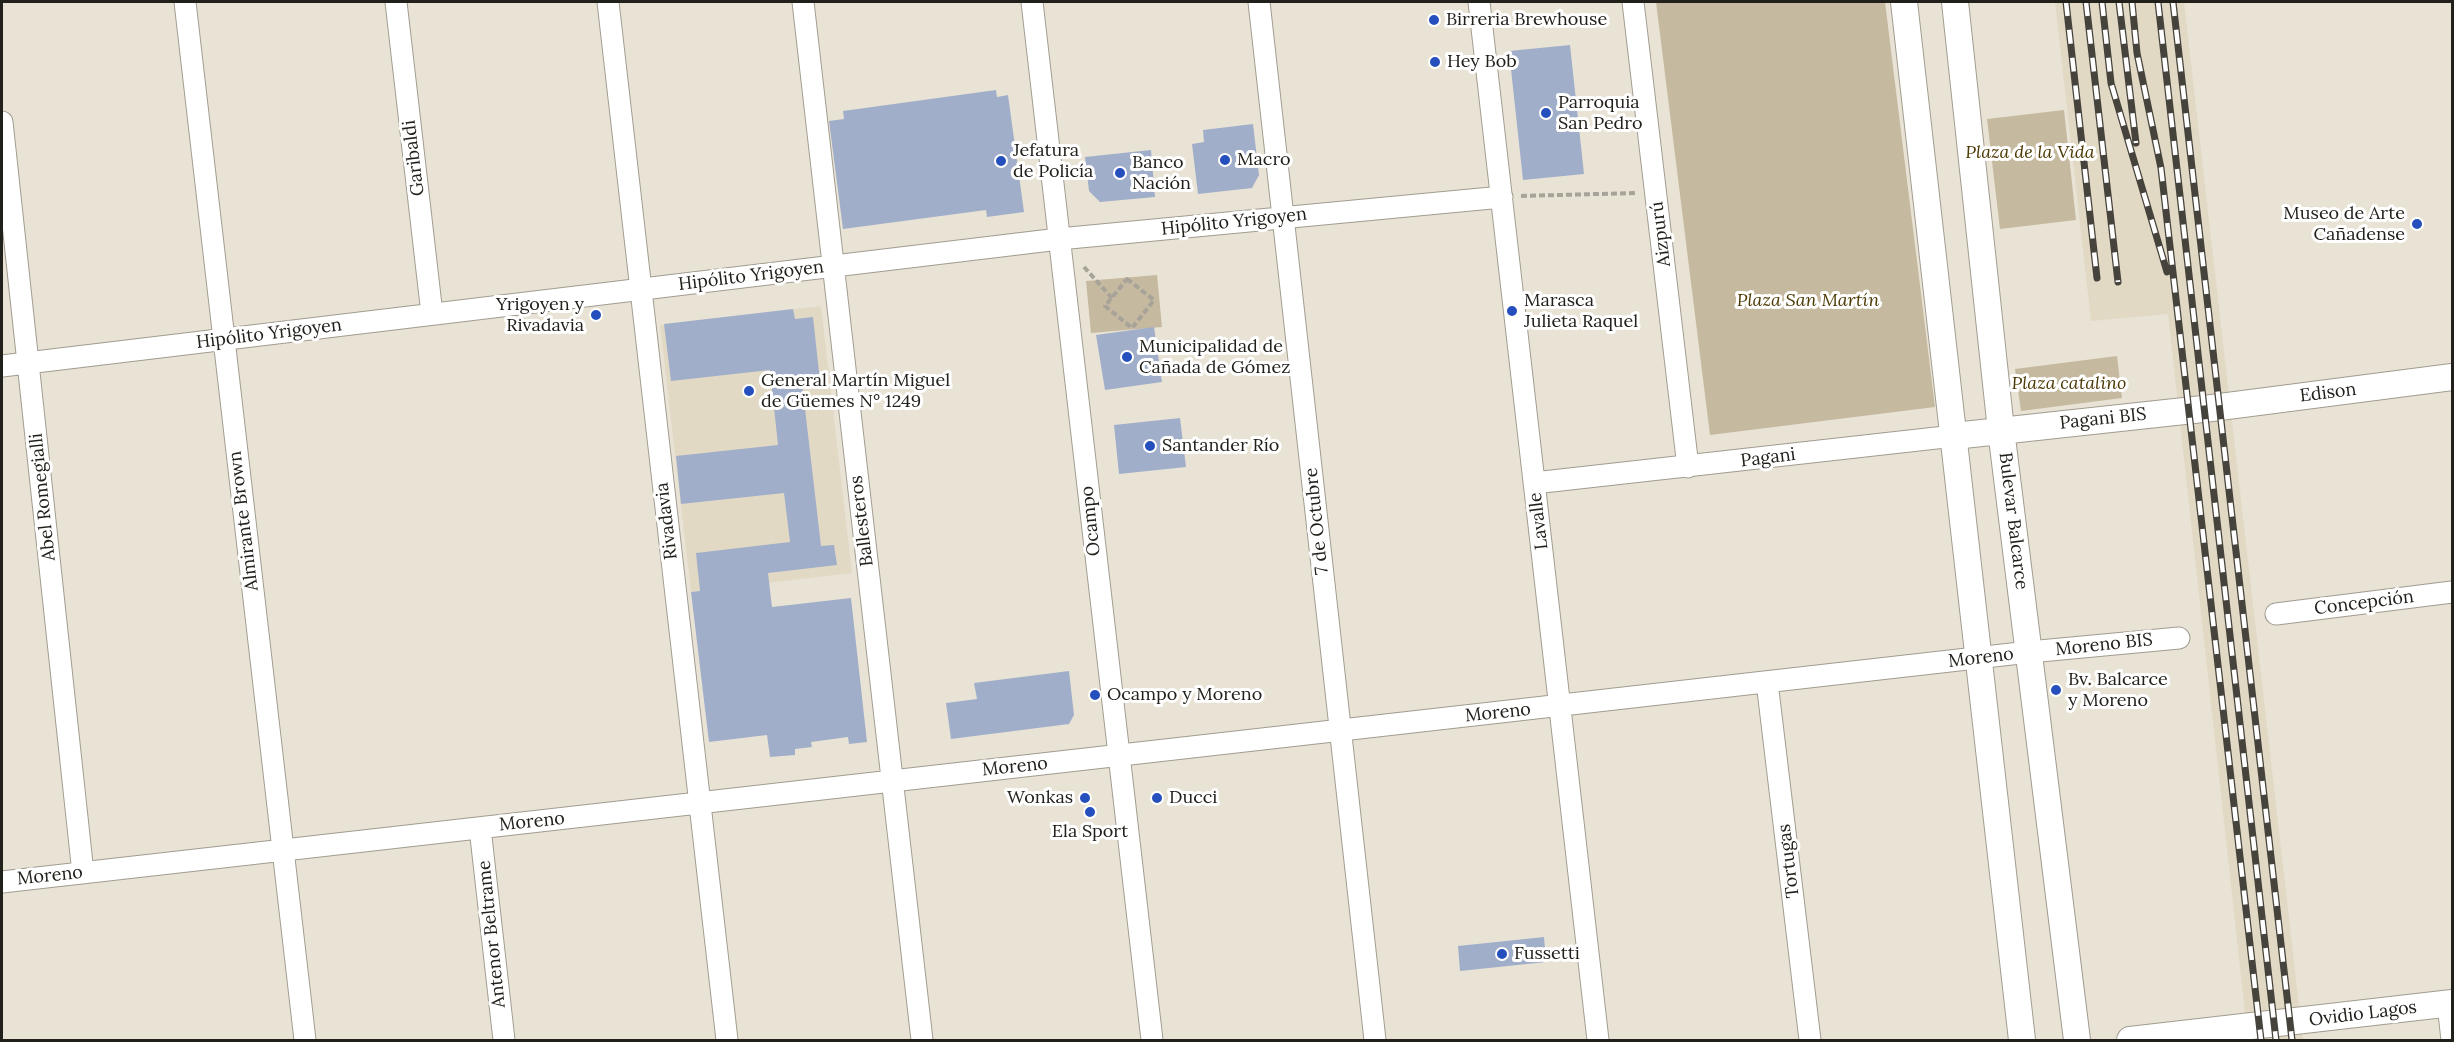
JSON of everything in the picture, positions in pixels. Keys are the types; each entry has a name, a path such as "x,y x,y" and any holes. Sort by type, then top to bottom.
{"main road":[{"path":"1904,2 2022,1041"},
{"name":"Bulevar Balcarce","path":"1955,2 2001,430 2078,1041"},
{"name":"Edison","path":"2204,409 2452,377"},
{"name":"Pagani BIS","path":"2001,430 2204,409"},
{"name":"Pagani","path":"1954,436 2001,430"},
{"name":"Ovidio Lagos","path":"2130,1041 2450,1003"}],"street":[{"name":"Almirante Brown","path":"185,2 305,1041"},
{"name":"Garibaldi","path":"396,2 432,314"},
{"name":"Rivadavia","path":"608,2 727,1041"},
{"name":"Ballesteros","path":"803,2 922,1041"},
{"name":"Ocampo","path":"1032,2 1152,1041"},
{"name":"7 de Octubre","path":"1259,2 1375,1041"},
{"name":"Lavalle","path":"1479,2 1598,1041"},
{"name":"Aizpurú","path":"1633,2 1688,467"},
{"name":"Abel Romegialli","path":"2,122 83,873"},
{"name":"Hipólito Yrigoyen","path":"2,366 1059,239 1502,196"},
{"name":"Pagani","path":"1534,483 1954,436"},
{"name":"Concepción","path":"2276,614 2452,592"},
{"name":"Moreno BIS","path":"2029,652 2179,638"},
{"name":"Moreno","path":"2,882 2029,652"},
{"name":"Tortugas","path":"1767,682 1810,1041"},
{"name":"Antenor Beltrame","path":"480,828 504,1041"},
{"path":"2450,1003 2452,1040"}],"path":[{"path":"1502,196 1656,192"},
{"path":"1127,279 1154,300 1132,328 1105,306 1127,279"}],"shaded area":[{"path":"2055,2 2184,2 2303,1040 2248,1040 2168,314 2091,321"},
{"name":"General Martín Miguel de Güemes N° 1249","path":"821,306 852,573 691,592 660,325"}],"green space":[{"name":"Plaza San Martín","path":"1656,2 1885,2 1935,407 1710,435"},
{"name":"Plaza de la Vida","path":"2064,110 2076,220 2000,229 1987,119"},
{"path":"1157,275 1162,327 1091,333 1086,281"},
{"name":"Plaza catalino","path":"2117,356 2122,398 2021,411 2015,369"}],"building":[{"name":"Parroquia San Pedro","path":"1570,45 1584,174 1523,180 1509,51"},
{"path":"996,90 997,97 1008,95 1024,212 987,217 986,210 843,229 829,121 844,119 843,111"},
{"name":"Macro","path":"1253,124 1259,175 1252,188 1198,194 1192,144 1204,142 1203,130"},
{"name":"Banco Nación","path":"1151,150 1155,197 1100,202 1089,191 1085,157"},
{"path":"793,309 795,319 813,317 820,381 802,383 821,546 834,545 837,565 768,573 772,607 851,598 867,742 849,744 848,737 811,742 812,747 795,749 795,755 770,757 767,735 709,742 691,592 700,591 696,553 790,542 784,493 681,504 676,456 778,445 770,370 671,381 664,324"},
{"path":"1154,327 1162,382 1105,390 1096,335"},
{"name":"Santander Río","path":"1180,418 1186,467 1119,474 1114,425"},
{"path":"1069,671 1074,715 1069,724 951,739 946,703 977,699 974,683"},
{"name":"Fussetti","path":"1544,937 1546,962 1460,971 1458,946"}],"railway":[{"path":"2066,2 2097,278"},
{"path":"2086,2 2118,282"},
{"path":"2102,2 2111,83 2167,272"},
{"path":"2119,2 2136,143"},
{"path":"2132,2 2137,53 2161,168 2261,1040"},
{"path":"2158,2 2276,1040"},
{"path":"2173,2 2292,1040"}],"place":[{"name":"Birreria Brewhouse","path":"1434,20"},
{"name":"Hey Bob","path":"1435,62"},
{"name":"Parroquia San Pedro","path":"1546,113"},
{"name":"Macro","path":"1225,160"},
{"name":"Jefatura de Policía","path":"1001,161"},
{"name":"Banco Nación","path":"1120,173"},
{"name":"Museo de Arte Cañadense","path":"2417,224"},
{"name":"Marasca Julieta Raquel","path":"1512,311"},
{"name":"Yrigoyen y Rivadavia","path":"596,315"},
{"name":"Municipalidad de Cañada de Gómez","path":"1127,357"},
{"name":"General Martín Miguel de Güemes N° 1249","path":"749,391"},
{"name":"Santander Río","path":"1150,446"},
{"name":"Bv. Balcarce y Moreno","path":"2056,690"},
{"name":"Ocampo y Moreno","path":"1095,695"},
{"name":"Wonkas","path":"1085,798"},
{"name":"Ducci","path":"1157,798"},
{"name":"Ela Sport","path":"1090,812"},
{"name":"Fussetti","path":"1502,954"}]}
